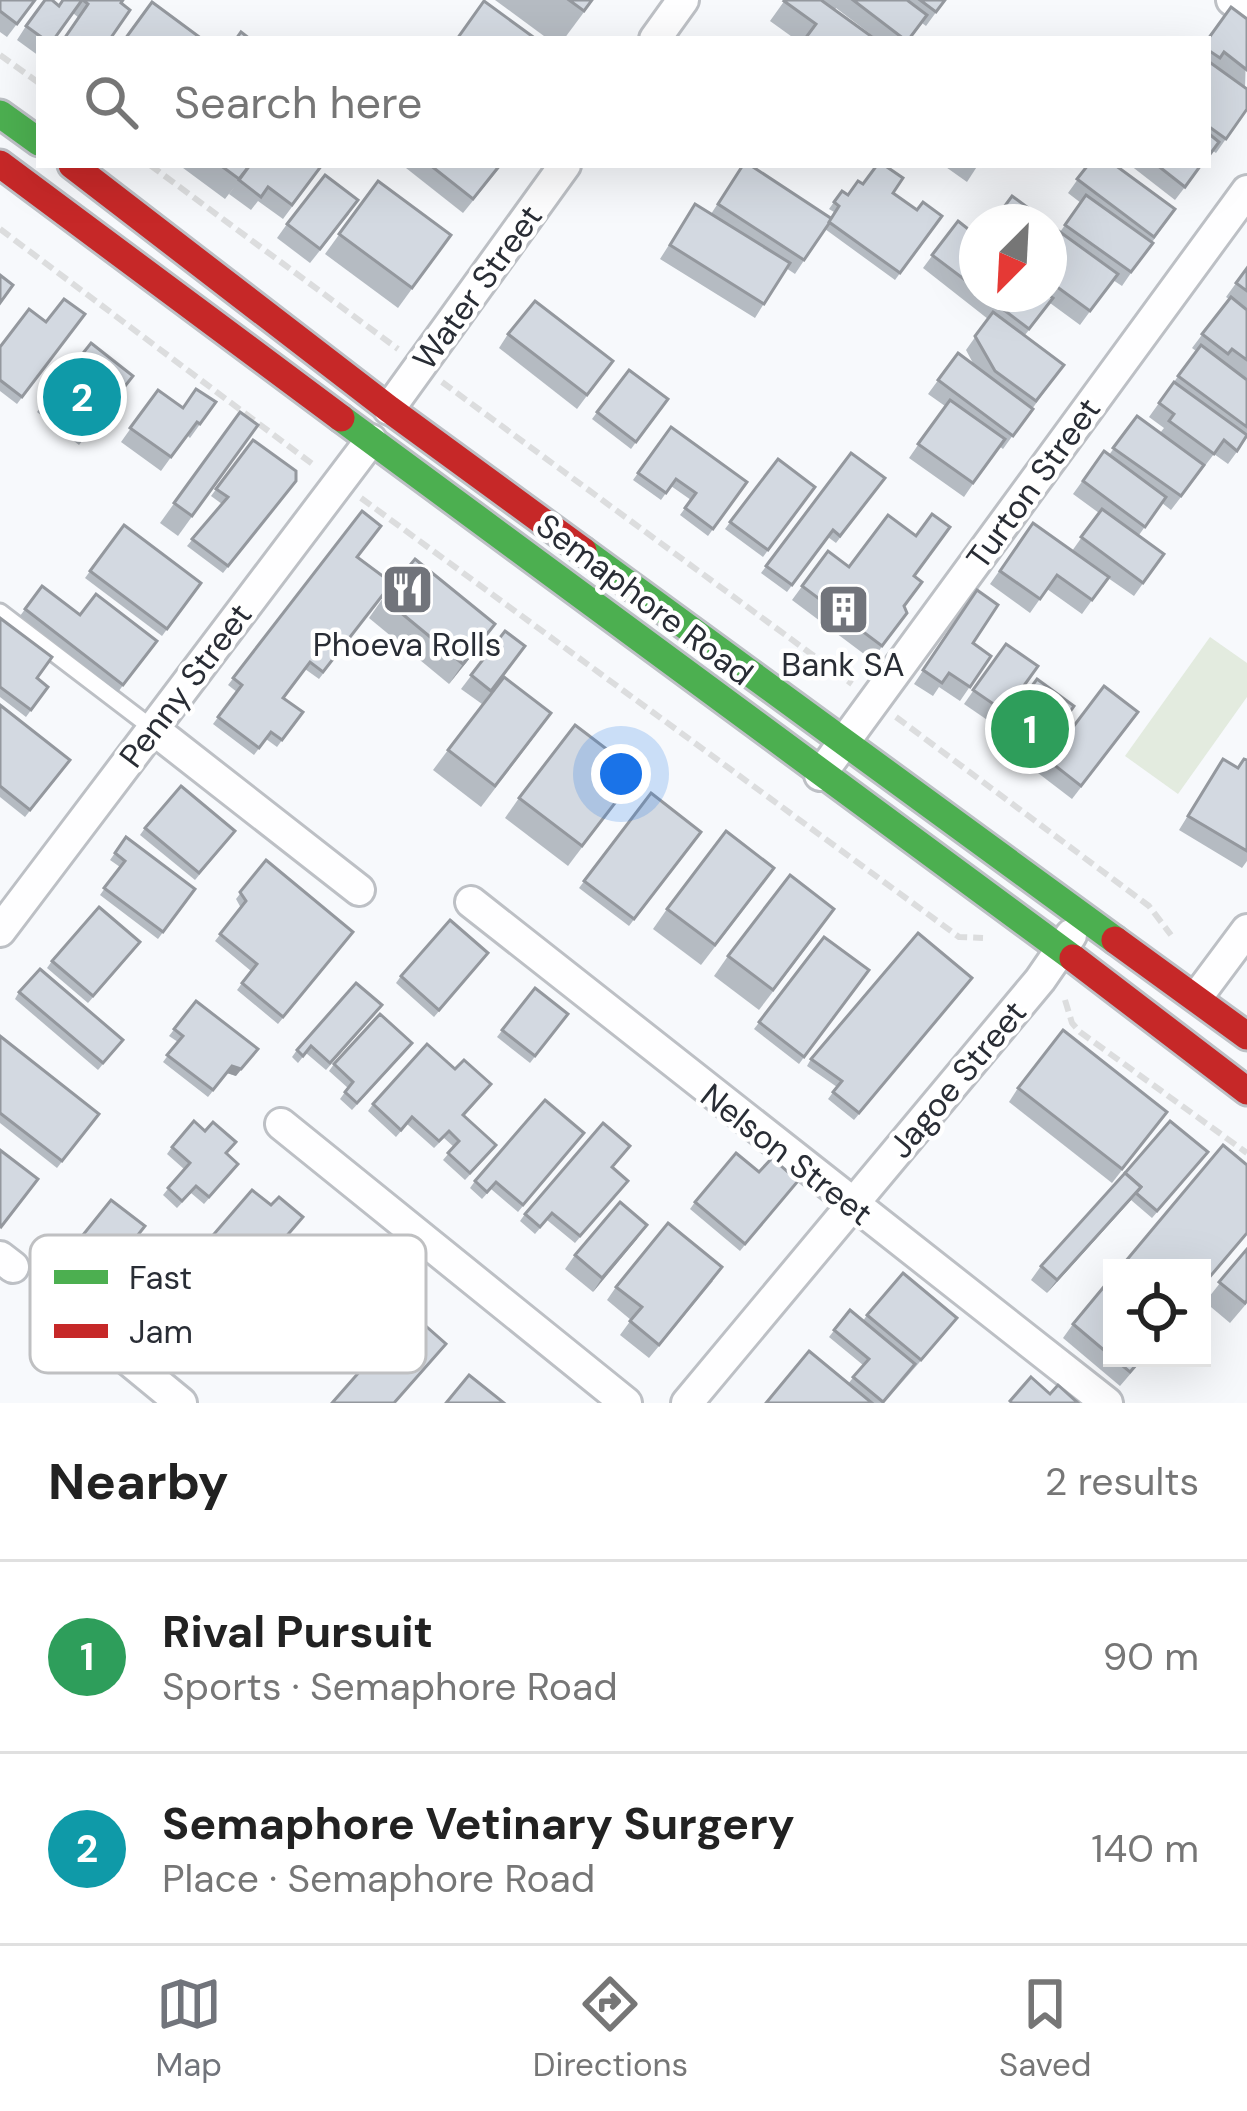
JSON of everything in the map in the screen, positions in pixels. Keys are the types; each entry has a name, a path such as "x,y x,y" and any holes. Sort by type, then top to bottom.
{"main road":[{"path":"0,114 36,140"},
{"name":"Semaphore Road","path":"0,164 1247,1091"},
{"path":"43,196 66,168"},
{"name":"Semaphore Road","path":"73,168 389,409 1247,1036"},
{"path":"371,440 389,409"},
{"path":"622,626 644,595"}],"street":[{"path":"657,36 683,0"},
{"path":"1232,0 1247,11"},
{"name":"Water Street","path":"389,409 563,168"},
{"name":"Turton Street","path":"820,775 1247,191"},
{"name":"Penny Street","path":"0,932 371,440"},
{"path":"152,728 359,890"},
{"name":"Nelson Street","path":"471,902 1107,1403"},
{"name":"Jagoe Street","path":"687,1403 1040,980 1084,917"},
{"path":"1197,998 1247,930"},
{"path":"281,1124 418,1235"},
{"path":"426,1241 626,1403"},
{"path":"145,1373 181,1403"}],"lane":[{"path":"0,612 152,728"}],"path":[{"path":"0,55 36,81"},
{"path":"154,168 1149,906 1174,942"},
{"path":"0,229 338,484 401,525 958,937 987,939"},
{"path":"1040,980 1064,997 1080,1032 1247,1153"}],"shaded area":[{"path":"1210,637 1247,663 1247,697 1178,794 1125,756"}],"building":[{"path":"0,0 35,0 17,24 0,11"},
{"path":"45,0 59,6 63,0 82,0 56,36 40,36 26,26"},
{"path":"83,0 123,0 130,10 112,36 66,36 88,4"},
{"path":"569,0 592,0 584,11"},
{"path":"821,0 871,36 807,36 816,24 784,1"},
{"path":"853,0 907,0 927,15 911,36 900,36"},
{"path":"920,0 945,0 936,12"},
{"path":"484,1 532,36 459,36"},
{"path":"152,2 198,36 127,36"},
{"path":"1231,7 1247,19 1247,70 1224,52 1220,58 1211,52 1210,36"},
{"path":"1211,63 1247,89 1247,109 1226,139 1211,128"},
{"path":"224,168 248,168 239,179"},
{"path":"248,168 320,168 292,205 268,187 261,197 239,180"},
{"path":"434,168 498,168 473,199"},
{"path":"741,168 755,168 832,219 804,260 718,204"},
{"path":"875,168 888,168 903,178 893,193 917,210 923,202 942,216 900,273 829,222 842,191 848,195 858,181 863,184"},
{"path":"1086,168 1119,168 1175,209 1154,237 1077,179"},
{"path":"1161,168 1199,168 1185,187"},
{"path":"325,175 358,200 320,249 287,224"},
{"path":"378,181 451,235 412,288 339,234"},
{"path":"1086,195 1153,243 1131,272 1067,222"},
{"path":"695,204 790,263 764,304 670,245"},
{"path":"958,221 959,275 932,255"},
{"path":"1067,237 1118,274 1090,311 1067,294"},
{"path":"1247,268 1247,291 1236,283"},
{"path":"0,275 13,285 0,303"},
{"path":"1231,297 1247,310 1247,360 1232,349 1228,354 1202,334"},
{"path":"64,299 85,314 22,397 0,380 0,347 29,309 46,322"},
{"path":"535,301 613,361 587,395 508,334"},
{"path":"993,312 1064,365 1036,401 995,371 975,336"},
{"path":"1007,312 1042,312 1029,329"},
{"path":"91,343 133,376 84,438 42,405"},
{"path":"1201,345 1247,380 1247,427 1178,376"},
{"path":"958,353 1033,409 1013,436 938,380"},
{"path":"629,370 668,399 636,442 597,412"},
{"path":"1174,382 1247,435 1237,451 1224,440 1214,454 1169,421 1174,414 1159,403"},
{"path":"196,389 216,402 171,457 130,428 158,390 183,408"},
{"path":"950,400 1005,439 973,483 918,444"},
{"path":"240,412 258,425 192,516 174,503"},
{"path":"1137,416 1204,465 1181,496 1113,448"},
{"path":"671,427 747,482 713,529 685,508 696,493 676,479 666,493 638,473"},
{"path":"253,440 296,471 296,481 228,566 192,539 228,497 216,489"},
{"path":"1104,451 1166,497 1145,527 1083,481"},
{"path":"851,453 885,478 840,536 833,530 792,585 766,566"},
{"path":"778,459 815,487 768,550 730,522"},
{"path":"1102,509 1164,554 1143,583 1081,537"},
{"path":"362,511 381,526 357,557 392,583 323,672 310,662 283,698 303,712 282,740 271,732 259,748 218,717 242,685 233,678"},
{"path":"932,514 950,527 914,576 922,582 904,606 907,613 882,646 802,586 828,551 849,567 888,515 916,536"},
{"path":"1033,523 1109,577 1092,600 1057,575 1040,599 1000,571"},
{"path":"124,525 201,583 167,629 90,571"},
{"path":"415,559 495,624 463,664 383,598"},
{"path":"42,586 80,615 96,594 157,641 123,685 25,609"},
{"path":"977,590 998,605 973,643 991,656 970,687 949,673 942,683 923,670"},
{"path":"0,618 52,657 37,678 48,687 31,710 0,687"},
{"path":"505,631 525,646 491,691 471,675"},
{"path":"1006,644 1038,666 1005,712 973,690"},
{"path":"504,677 551,713 495,786 448,750"},
{"path":"1037,679 1074,706 1042,751 1004,724"},
{"path":"1104,686 1138,712 1081,786 1048,760"},
{"path":"0,705 70,760 30,810 0,786"},
{"path":"575,725 638,773 582,846 519,798"},
{"path":"1223,759 1238,768 1247,760 1247,851 1188,816"},
{"path":"181,786 235,831 199,873 145,828"},
{"path":"651,793 701,832 634,919 584,881"},
{"path":"726,831 774,868 715,945 667,909"},
{"path":"126,837 195,889 163,932 104,888 125,861 115,853"},
{"path":"266,860 353,932 283,1017 242,983 257,964 220,934 246,901 240,892"},
{"path":"790,875 834,909 773,990 728,956"},
{"path":"99,907 140,942 93,996 52,961"},
{"path":"450,920 488,953 439,1010 401,976"},
{"path":"918,933 972,978 859,1113 833,1092 842,1081 811,1059"},
{"path":"824,937 869,970 804,1057 759,1022"},
{"path":"40,969 123,1040 103,1063 19,992"},
{"path":"356,983 382,1005 330,1063 311,1046 303,1056 297,1050"},
{"path":"535,988 568,1014 535,1056 502,1030"},
{"path":"196,1001 258,1049 241,1069 232,1066 213,1090 167,1055 183,1036 174,1029"},
{"path":"380,1014 412,1043 357,1103 345,1092 353,1082 334,1064"},
{"path":"1063,1030 1167,1112 1122,1169 1018,1088"},
{"path":"0,1036 99,1114 62,1161 0,1113"},
{"path":"427,1044 455,1069 464,1060 491,1084 463,1115 496,1145 470,1173 448,1153 459,1141 449,1131 439,1141 412,1117 401,1130 373,1104"},
{"path":"545,1100 584,1133 523,1205 496,1182 487,1192 475,1181"},
{"path":"194,1121 205,1131 213,1122 236,1142 226,1153 238,1164 209,1197 196,1186 182,1201 168,1188 190,1163 172,1147"},
{"path":"1170,1121 1208,1152 1157,1211 1136,1193 1141,1187 1125,1173"},
{"path":"603,1123 630,1146 612,1167 628,1181 580,1236 552,1213 540,1227 525,1214"},
{"path":"1223,1145 1247,1165 1247,1233 1211,1275 1211,1259 1128,1259"},
{"path":"0,1150 38,1179 1,1227 0,1226"},
{"path":"736,1153 759,1172 772,1158 798,1181 745,1244 695,1202"},
{"path":"1125,1173 1141,1187 1057,1280 1041,1266"},
{"path":"252,1190 271,1205 279,1197 303,1217 287,1235 213,1235"},
{"path":"111,1200 145,1226 138,1235 83,1235"},
{"path":"620,1202 647,1225 602,1278 575,1255"},
{"path":"668,1223 722,1267 659,1345 630,1321 642,1307 616,1287"},
{"path":"1247,1249 1247,1300 1245,1303 1219,1282"},
{"path":"903,1273 957,1318 921,1360 867,1315"},
{"path":"1103,1288 1103,1349 1073,1324"},
{"path":"850,1310 915,1364 883,1402 853,1377 869,1359 834,1330"},
{"path":"426,1326 446,1344 426,1367"},
{"path":"809,1351 872,1403 766,1403"},
{"path":"358,1373 420,1373 394,1403 332,1403"},
{"path":"469,1375 504,1403 446,1403"},
{"path":"1031,1377 1050,1394 1058,1385 1078,1403 1012,1403"}],"traffic: fast":[{"path":"0,114 36,140"},
{"path":"341,418 1073,958"},
{"path":"583,551 1115,940"}],"traffic: jam":[{"path":"0,164 341,418"},
{"path":"76,168 389,409 583,551"},
{"path":"1115,940 1247,1036"},
{"path":"1073,958 1247,1091"}],"place":[{"name":"Semaphore Vetinary Surgery","path":"82,397"},
{"name":"Phoeva Rolls","path":"407,590"},
{"name":"Bank SA","path":"843,610"},
{"name":"Rival Pursuit","path":"1030,729"}]}
